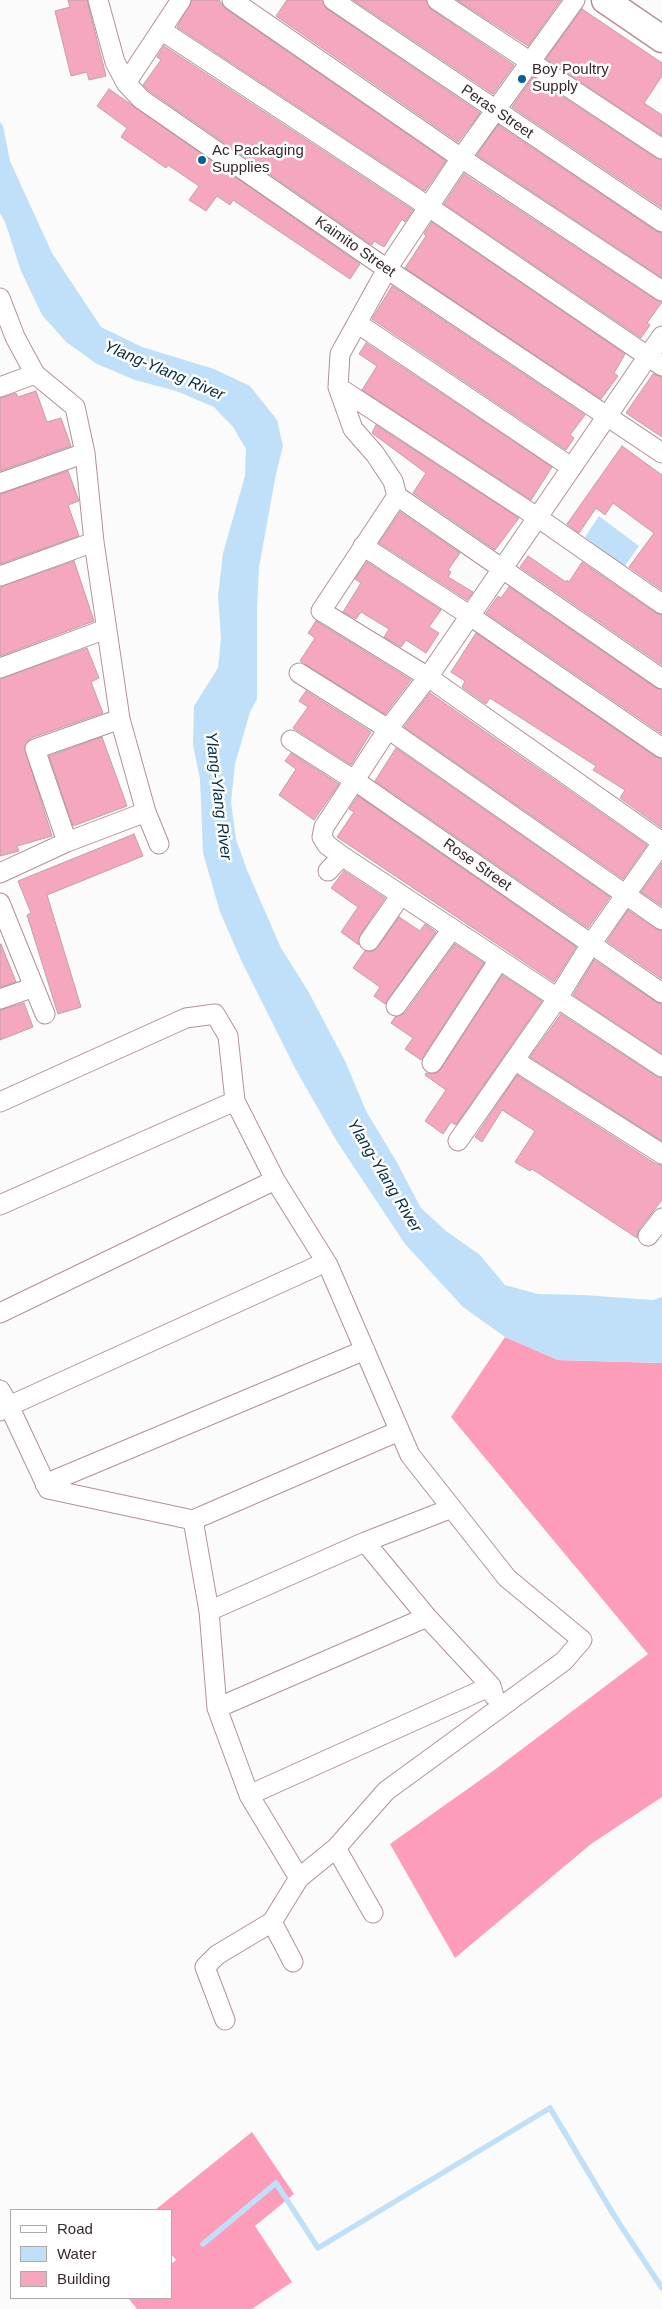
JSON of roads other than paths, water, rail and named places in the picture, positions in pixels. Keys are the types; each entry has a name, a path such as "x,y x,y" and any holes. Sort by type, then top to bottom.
{"street":[{"name":"Kaimito Street","path":"98,0 111,51 126,83 141,99 386,269 662,453"},
{"path":"126,83 181,0"},
{"path":"232,0 461,158 662,291"},
{"name":"Peras Street","path":"333,0 662,222"},
{"path":"437,0 662,150"},
{"path":"575,0 461,158 386,269 340,354 338,386 353,430 375,454 393,481 397,496 662,679"},
{"path":"605,0 662,39"},
{"path":"161,30 429,207 655,361"},
{"path":"0,299 16,337 35,374 75,407 85,453 94,542 120,719 146,812 159,844"},
{"path":"357,323 571,467"},
{"path":"662,336 655,361 606,416 428,677 388,730 354,780 324,827 322,837 327,846 662,1067"},
{"path":"0,387 35,374"},
{"path":"338,386 537,517 662,604"},
{"path":"0,482 85,453"},
{"path":"397,496 321,611 428,677 662,843 591,944 557,998 458,1141"},
{"path":"0,576 94,542"},
{"path":"363,546 469,615 662,748"},
{"path":"0,668 106,629"},
{"path":"300,673 388,730 662,920"},
{"path":"67,842 35,749 120,719"},
{"name":"Rose Street","path":"291,740 354,780 662,993"},
{"path":"0,873 67,842 146,812"},
{"path":"328,871 342,856"},
{"path":"369,941 401,895"},
{"path":"0,903 45,1014"},
{"path":"396,1006 452,929"},
{"path":"432,1063 499,960"},
{"path":"0,999 34,987"},
{"path":"0,1102 186,1018 215,1014 228,1036 235,1101 275,1180 326,1262 410,1455 507,1578 582,1640 564,1661 386,1790 336,1848 299,1878 272,1922 217,1955 205,1967 225,2020"},
{"path":"514,1060 662,1154"},
{"path":"0,1205 235,1101"},
{"path":"0,1313 275,1180"},
{"path":"648,1236 662,1218"},
{"path":"4,1409 326,1262"},
{"path":"45,1484 364,1350"},
{"path":"0,1390 4,1409 48,1489 193,1520 400,1431"},
{"path":"208,1611 365,1542 452,1508"},
{"path":"193,1520 208,1611 218,1708 249,1796 299,1878"},
{"path":"365,1542 428,1617 490,1686 500,1709"},
{"path":"218,1708 428,1617"},
{"path":"249,1796 490,1686"},
{"path":"336,1848 373,1913"},
{"path":"272,1922 293,1962"}],"water":[{"name":"Ylang-Ylang River","path":"0,122 3,126 10,161 52,253 101,327 142,347 214,369 250,386 277,420 283,446 259,567 257,699 250,712 235,764 231,802 236,839 247,870 281,948 308,991 346,1063 366,1111 395,1159 421,1208 446,1231 480,1255 505,1285 538,1294 653,1300 662,1297 662,1363 558,1360 505,1337 463,1307 405,1244 336,1140 296,1070 241,960 220,912 203,853 200,779 193,745 194,706 218,668 221,638 218,596 223,553 245,476 246,449 233,427 214,407 176,391 135,380 97,364 66,342 42,315 21,271 5,222 0,213"},
{"path":"599,516 639,546 624,567 585,537"}],"waterway":[{"path":"203,2244 276,2183 318,2248 550,2108 615,2217 662,2288"}],"place":[{"name":"Boy Poultry Supply","path":"522,79"},
{"name":"Ac Packaging Supplies","path":"202,160"}]}
